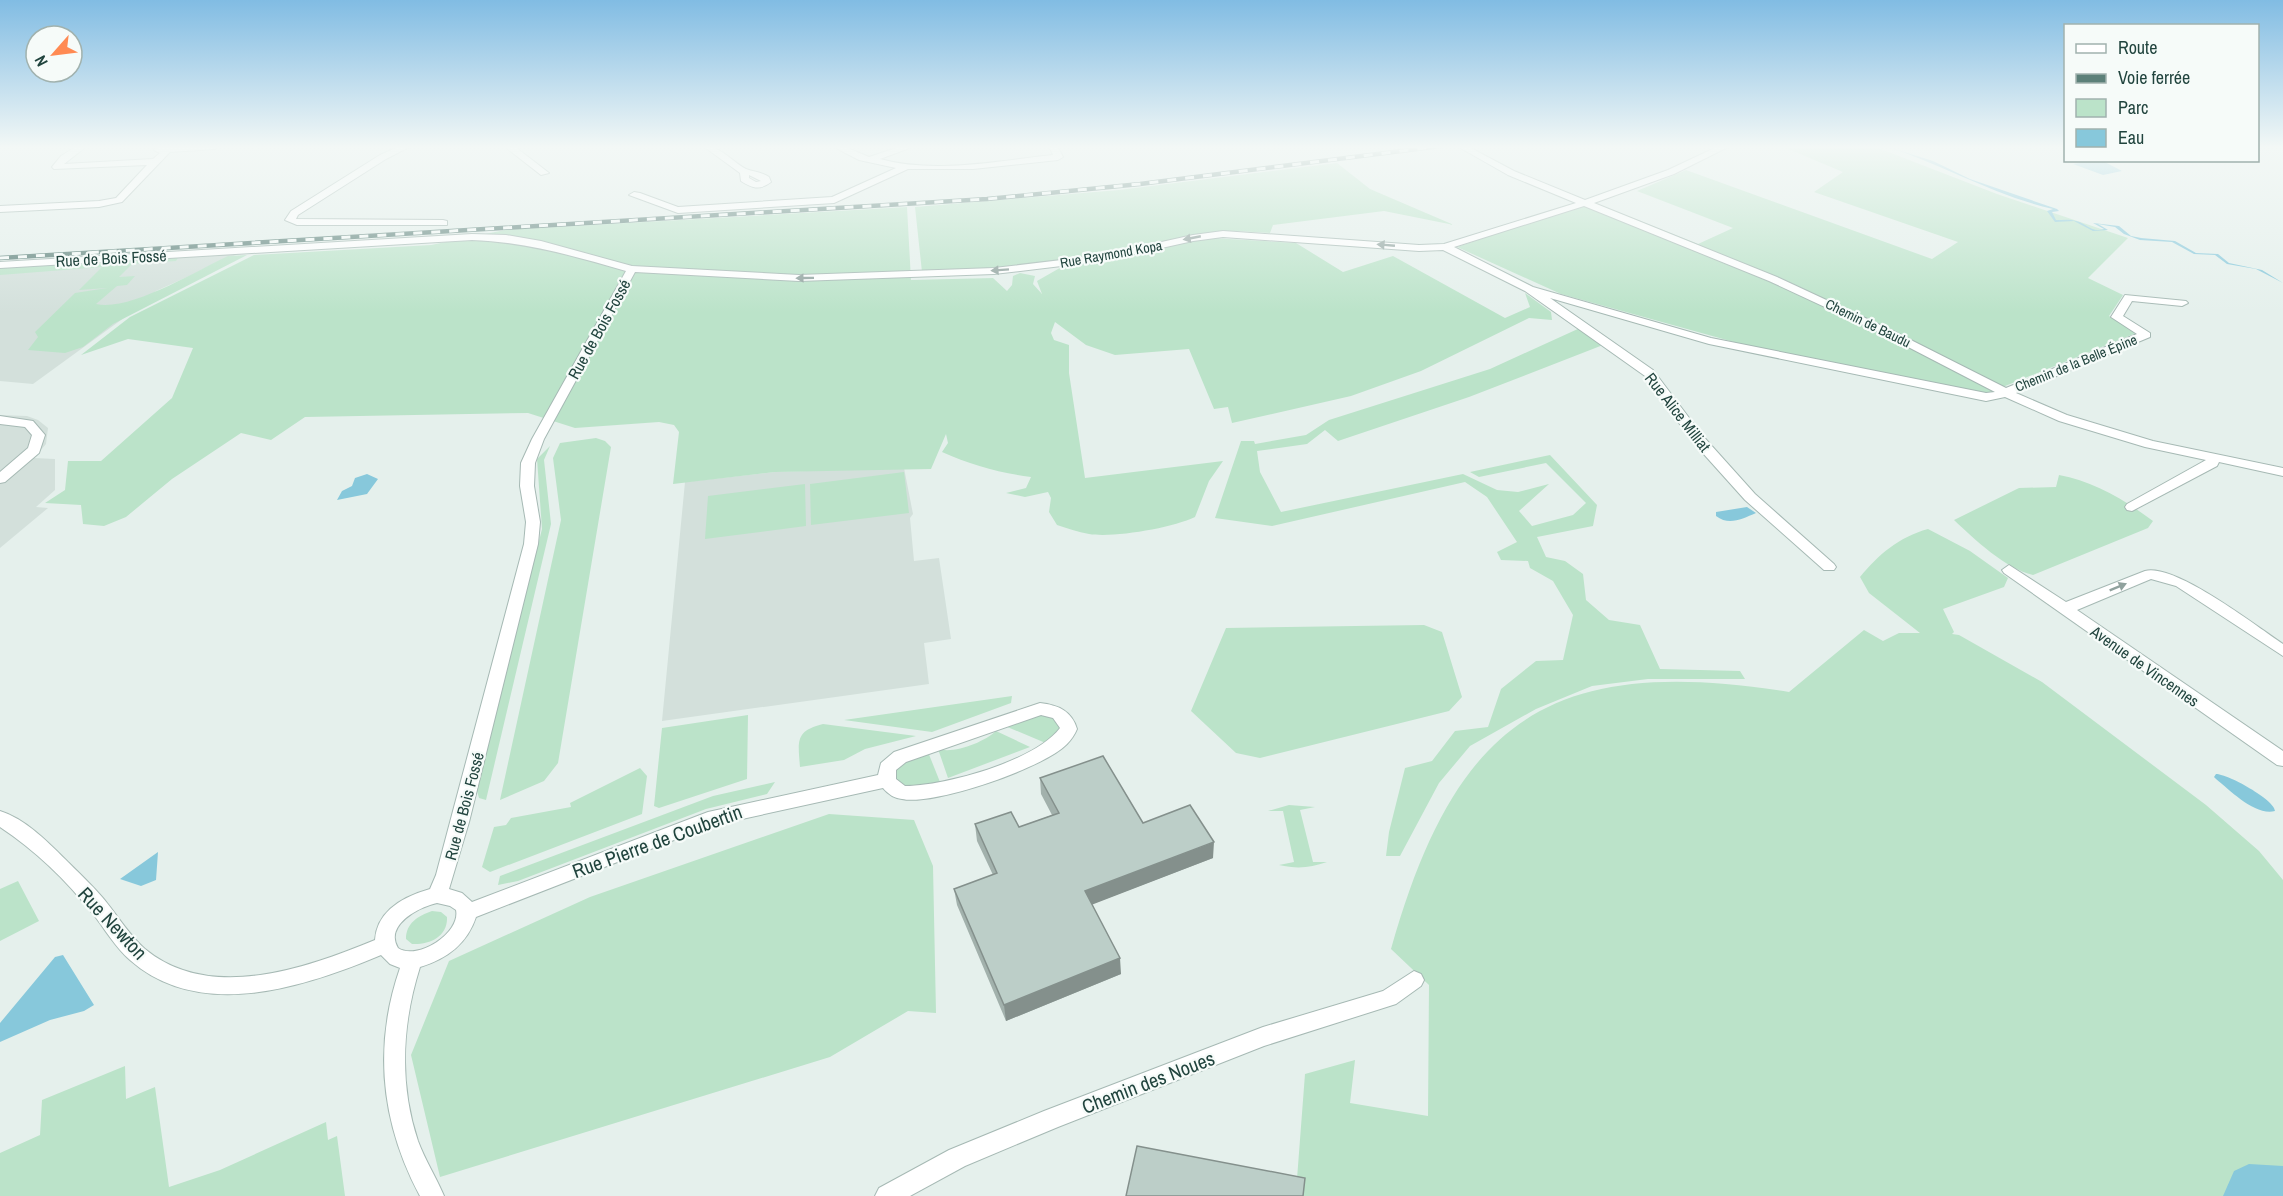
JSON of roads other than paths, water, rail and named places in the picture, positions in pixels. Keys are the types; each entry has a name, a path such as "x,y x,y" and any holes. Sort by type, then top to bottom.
{"street":[{"path":"0,209 103,202"},
{"path":"312,202 294,213 290,220 303,223 443,223"},
{"path":"654,202 665,208 678,210 813,202"},
{"name":"Rue Raymond Kopa","path":"632,269 799,278 994,271 1103,258 1193,238 1223,234 1257,234 1419,248 1445,247 1494,233 1582,202"},
{"name":"Chemin de Baudu","path":"1582,202 1820,300 2004,392 2101,431 2283,472"},
{"name":"Rue de Bois Fossé","path":"0,265 481,237 541,244 632,269 618,299 538,439 528,463 527,486 532,522 531,544 446,875 437,895"},
{"name":"Rue Alice Milliat","path":"1445,247 1529,289 1649,372 1697,438 1750,497 1829,567"},
{"path":"1529,289 1709,341 1968,395 1986,397 2004,392"},
{"name":"Chemin de la Belle Épine","path":"2004,392 2146,335 2118,317 2129,297 2182,303"},
{"path":"0,420 29,424 39,435 34,450 0,479"},
{"path":"2132,507 2212,463 2213,457"},
{"name":"Avenue de Vincennes","path":"2009,570 2283,760"},
{"path":"2064,609 2151,574 2166,576 2181,583 2283,651"},
{"path":"1051,710 1068,723 1069,729 1064,740 994,773 916,793 898,791 887,780 887,768 900,757 1031,711 1051,710"},
{"name":"Rue Pierre de Coubertin","path":"467,912 708,819 758,806 887,780"},
{"name":"Rue Newton","path":"0,818 27,835 95,903 139,956 178,980 238,986 268,982 322,971 384,945"},
{"path":"437,895 451,896 462,902 467,912 466,924 458,937 445,949 429,957 412,960 399,959 390,954 384,945 385,933 392,920 405,908 420,899 437,895"},
{"path":"412,960 399,1012 393,1070 398,1109 409,1148 432,1196"},
{"name":"Chemin des Noues","path":"887,1196 957,1158 1052,1119 1263,1037 1389,998 1414,980"}],"water":[{"path":"2027,202 2036,202 2057,209 2059,211 2052,212 2056,220 2074,220 2096,230 2104,229 2093,223 2119,226 2131,236 2175,241 2196,253 2218,254 2229,263 2262,270 2283,283 2256,269 2227,264 2215,255 2194,254 2172,242 2140,240 2124,234 2115,227 2098,224 2108,230 2093,231 2074,221 2055,222 2047,211 2053,209"},
{"path":"367,474 378,479 367,494 337,500 342,491 352,486 355,478"},
{"path":"1747,507 1756,513 1731,521 1716,516 1716,512"},
{"path":"2216,774 2250,788 2273,806 2275,811 2267,812 2251,806 2216,779 2214,777"},
{"path":"158,852 156,880 141,886 120,879"},
{"path":"63,955 94,1005 84,1011 50,1020 0,1042 0,1023 55,957"},
{"path":"2249,1164 2283,1166 2283,1196 2223,1196 2234,1171"}],"railway":[{"path":"0,258 940,202"}]}
